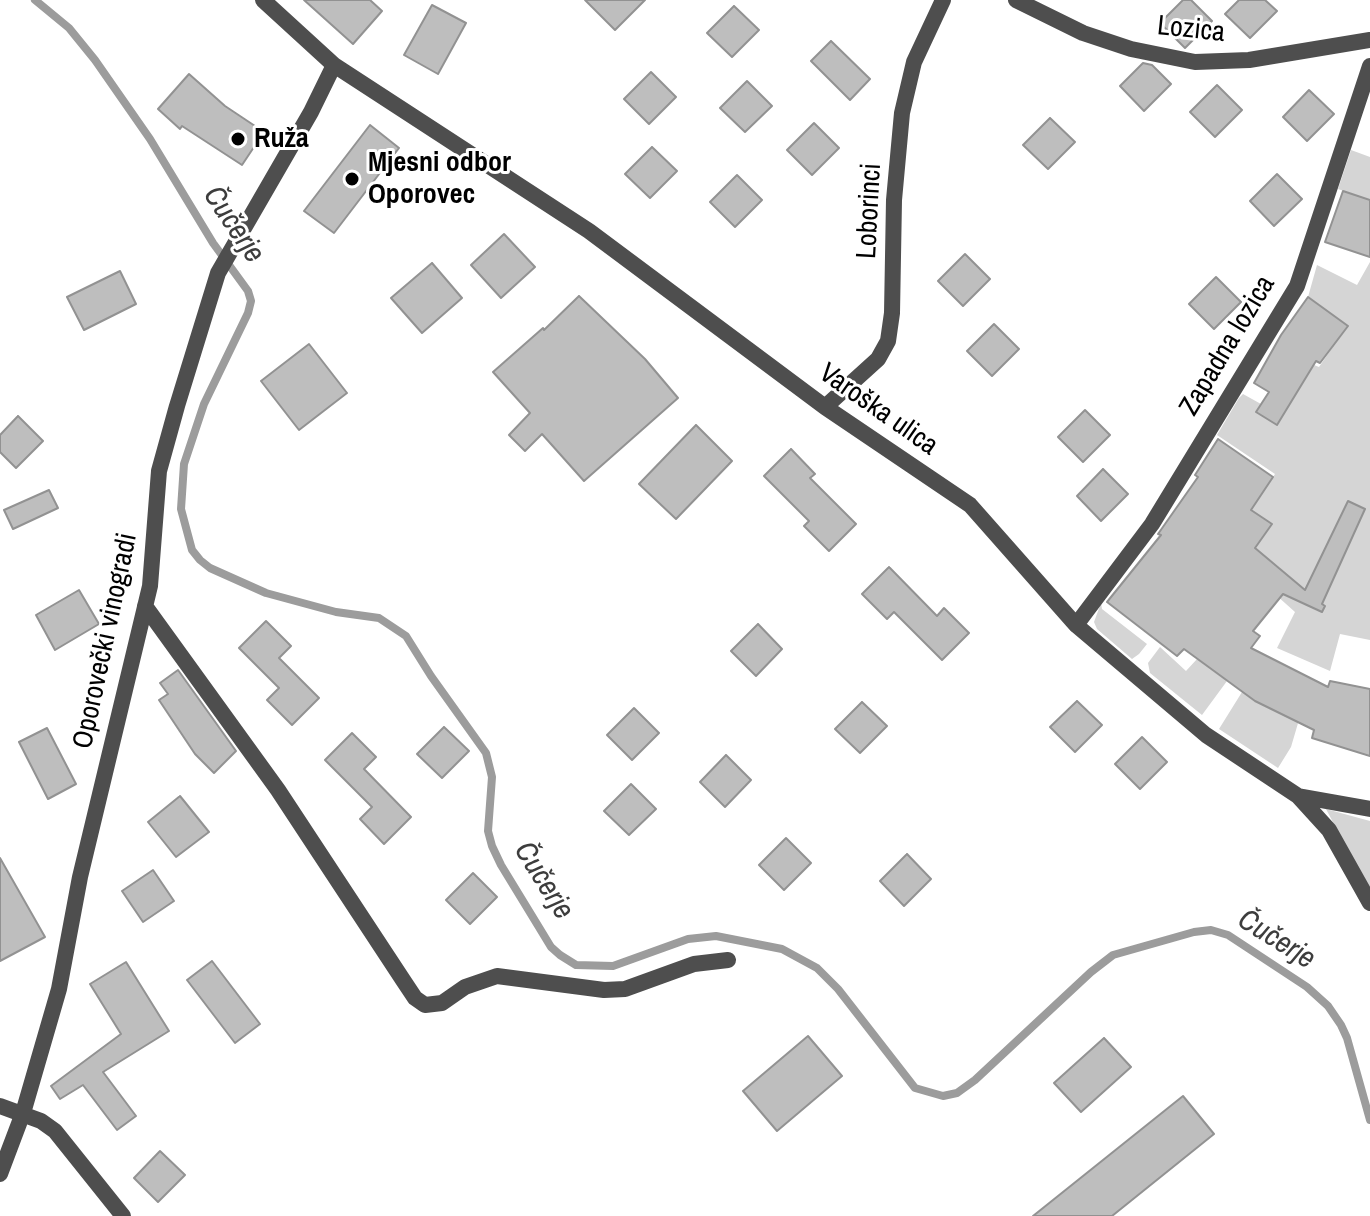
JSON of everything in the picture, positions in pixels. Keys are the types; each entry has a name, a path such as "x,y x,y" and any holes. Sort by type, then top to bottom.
{"street":[{"path":"263,0 334,65"},
{"name":"Loborinci","path":"825,407 878,359 888,341 892,313 894,200 902,113 914,62 943,0"},
{"name":"Lozica","path":"1016,0 1083,33 1131,49 1195,62 1249,60 1370,40"},
{"name":"Oporovečki vinogradi","path":"0,1174 23,1113 59,989 80,877 150,586 159,471 218,273 311,112 334,65"},
{"name":"Varoška ulica","path":"334,65 589,231 825,407 970,505 1076,625 1206,735 1298,796 1370,809"},
{"name":"Zapadna lozica","path":"1076,625 1152,524 1297,286 1370,66"},
{"path":"145,606 278,790 415,998 425,1005 442,1003 465,987 497,976 568,986 625,989 694,964 728,960"},
{"path":"1298,796 1329,830 1370,903"},
{"path":"0,1106 41,1121 67,1143 123,1216"}],"shaded area":[{"path":"1351,150 1370,157 1370,200 1338,189"},
{"path":"1370,262 1370,640 1340,634 1330,671 1277,648 1295,612 1276,595 1275,576 1280,568 1271,561 1268,565 1251,553 1271,524 1256,513 1206,528 1265,488 1275,474 1217,435 1239,398 1243,394 1261,404 1256,412 1277,425 1314,365 1319,367 1347,326 1308,297 1317,265 1357,285","holes":["1331,536 1349,544 1318,611 1300,601"]},
{"path":"1101,603 1102,609 1147,644 1132,659 1097,629 1094,622"},
{"path":"1160,647 1186,671 1197,659 1227,681 1202,715 1150,673 1148,663"},
{"path":"1306,676 1311,679 1291,747 1278,768 1219,729 1247,684 1256,690 1252,699 1286,716"},
{"path":"1326,809 1370,821 1370,892"}],"building":[{"path":"304,0 370,0 382,11 353,44"},
{"path":"585,0 645,0 615,30"},
{"path":"1183,0 1191,0 1212,21 1185,48 1160,23"},
{"path":"1239,0 1265,0 1277,11 1250,38 1225,14"},
{"path":"432,5 466,23 438,74 404,55"},
{"path":"734,6 759,30 732,57 707,33"},
{"path":"831,41 870,79 850,100 811,61"},
{"path":"1143,63 1152,65 1171,84 1144,111 1120,86"},
{"path":"651,72 676,97 649,124 624,99"},
{"path":"189,74 225,106 264,132 242,165 182,126 180,129 158,109"},
{"path":"747,81 772,106 745,132 720,108"},
{"path":"1217,85 1242,110 1215,137 1190,112"},
{"path":"1309,90 1334,114 1307,141 1283,117"},
{"path":"1050,118 1075,142 1048,169 1023,145"},
{"path":"814,123 839,148 812,175 787,150"},
{"name":"Mjesni odbor Oporovec","path":"370,125 399,148 334,233 304,211"},
{"path":"652,147 677,171 650,198 625,174"},
{"path":"1277,174 1302,199 1274,226 1250,201"},
{"path":"737,175 762,200 735,227 710,202"},
{"path":"1343,191 1370,200 1370,257 1325,242"},
{"path":"504,234 535,267 501,298 471,265"},
{"path":"965,254 990,279 963,306 938,281"},
{"path":"432,263 462,298 422,333 391,298"},
{"path":"120,271 136,304 84,330 67,297"},
{"path":"1216,277 1241,302 1214,329 1189,304"},
{"path":"579,296 645,359 678,398 584,481 542,434 525,451 509,435 530,413 493,372"},
{"path":"1308,297 1348,326 1320,363 1316,361 1277,425 1256,412 1269,392 1254,383 1281,335"},
{"path":"994,324 1019,349 992,376 967,351"},
{"path":"309,344 347,393 299,430 261,381"},
{"path":"1085,410 1110,435 1083,462 1058,437"},
{"path":"18,416 43,441 16,468 0,452 0,435"},
{"path":"696,425 732,461 676,519 639,484"},
{"path":"1218,439 1273,477 1251,510 1272,524 1255,548 1305,590 1348,501 1365,509 1322,604 1325,606 1322,612 1283,594 1253,631 1260,636 1251,648 1328,687 1330,681 1370,689 1370,756 1312,738 1314,730 1255,701 1184,649 1177,656 1107,602 1161,535 1158,534 1198,477 1195,475"},
{"path":"791,449 815,474 810,478 856,524 829,551 804,526 809,521 764,476"},
{"path":"1103,469 1128,494 1101,521 1077,496"},
{"path":"49,490 58,508 13,529 4,510"},
{"path":"889,567 937,616 944,608 969,633 942,660 894,612 887,619 862,594"},
{"path":"79,590 99,624 55,650 36,615"},
{"path":"266,621 291,646 279,658 319,698 292,725 267,700 279,688 239,648"},
{"path":"758,624 782,649 756,676 731,651"},
{"path":"178,670 236,751 214,773 195,754 159,700 168,694 160,683"},
{"path":"1077,701 1102,725 1075,752 1050,727"},
{"path":"862,702 887,726 860,753 835,729"},
{"path":"634,708 659,733 632,760 607,735"},
{"path":"444,727 469,751 442,778 417,754"},
{"path":"47,728 76,784 48,799 19,742"},
{"path":"352,733 376,757 364,769 411,817 384,844 360,819 372,807 325,760"},
{"path":"1142,737 1167,762 1140,789 1115,764"},
{"path":"726,755 751,780 725,807 700,782"},
{"path":"631,784 656,809 629,835 604,811"},
{"path":"180,796 209,832 176,857 148,822"},
{"path":"786,838 811,863 784,890 759,865"},
{"path":"907,854 931,879 904,906 880,881"},
{"path":"0,858 45,937 0,961"},
{"path":"153,870 174,901 143,922 122,891"},
{"path":"473,873 497,897 470,924 446,900"},
{"path":"212,961 260,1024 235,1043 187,980"},
{"path":"126,962 169,1031 103,1072 136,1116 117,1130 83,1085 60,1099 51,1086 121,1034 90,984"},
{"path":"808,1036 842,1076 777,1131 743,1091"},
{"path":"1104,1038 1131,1067 1081,1112 1054,1083"},
{"path":"1183,1096 1214,1134 1112,1216 1033,1216"},
{"path":"160,1151 185,1175 158,1202 134,1178"}],"waterway":[{"name":"Čučerje","path":"35,0 69,28 95,60 150,139 213,243 248,291 251,301 204,404 184,464 181,509 192,550 210,568 266,593 336,612 379,618 406,636 486,753 492,777 488,831 492,846 551,947 560,955 576,965 613,966 688,939 716,936 782,949 817,968 838,989 915,1088 943,1096 957,1093 975,1080 1113,955 1211,930 1228,935 1307,987 1328,1006 1347,1038 1370,1120"}],"place":[{"name":"Ruža","path":"238,139"},
{"name":"Mjesni odbor Oporovec","path":"352,179"}]}
